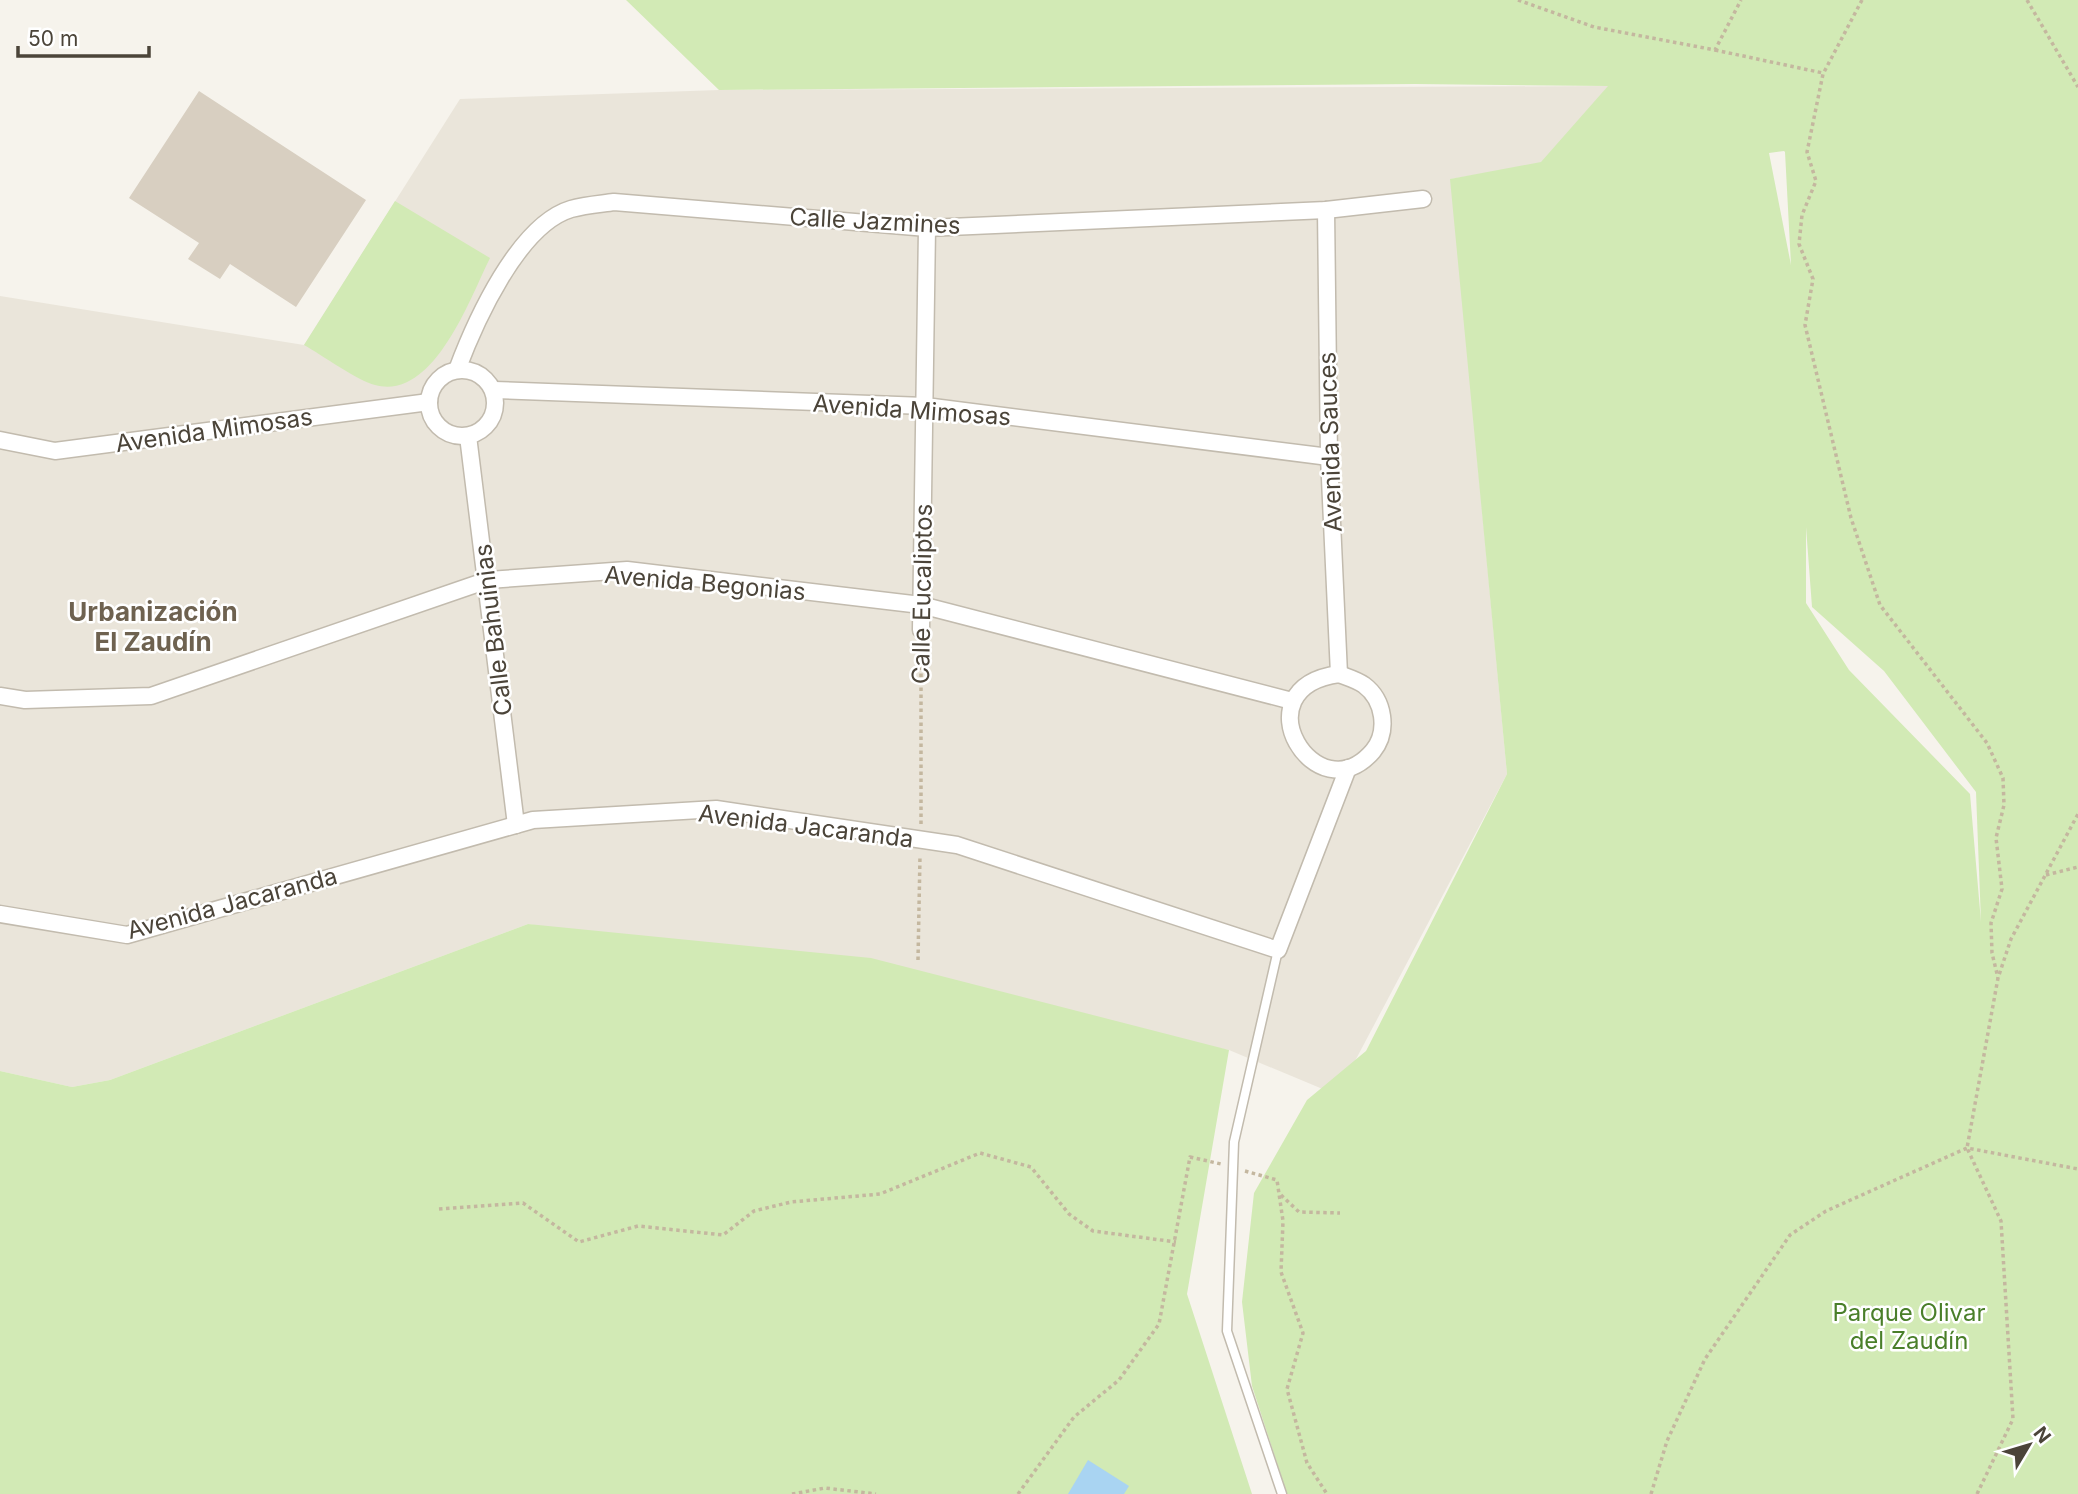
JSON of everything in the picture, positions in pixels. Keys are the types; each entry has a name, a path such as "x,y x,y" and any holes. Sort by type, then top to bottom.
{"street":[{"name":"Calle Jazmines","path":"457,370 478,314 506,268 536,232 569,209 614,202 927,228 1326,209 1423,199"},
{"name":"Avenida Sauces","path":"1326,209 1329,457 1339,674"},
{"name":"Calle Eucaliptos","path":"921,630 927,228"},
{"path":"457,370 478,373 494,390 496,406 493,417 486,427 468,436 451,435 441,429 430,413 429,402 437,381 457,370"},
{"name":"Avenida Mimosas","path":"494,390 925,406 1329,457"},
{"name":"Avenida Mimosas","path":"0,440 55,451 429,402"},
{"name":"Calle Bahuinias","path":"468,436 488,580 516,825"},
{"name":"Avenida Begonias","path":"0,696 25,700 151,696 488,580 626,570 920,606 1292,701"},
{"path":"1339,674 1362,683 1374,695 1381,709 1383,726 1374,750 1363,761 1348,768 1319,766 1305,757 1294,744 1289,721 1292,701 1314,680 1339,674"},
{"path":"1278,950 1348,768"},
{"name":"Avenida Jacaranda","path":"0,914 127,935 533,820 716,809 957,845 1278,950"}],"lane":[{"path":"1278,950 1234,1142 1227,1331 1282,1494"}],"path":[{"path":"1518,0 1594,27 1823,74"},
{"path":"1715,50 1741,0"},
{"path":"1861,0 1823,74 1807,152 1816,181 1802,215 1799,244 1813,279 1805,325 1852,518 1880,605 1987,743 2003,778 2004,806 1996,838 2002,889 1991,923 1992,953 1998,978"},
{"path":"2028,0 2078,87"},
{"name":"Calle Eucaliptos","path":"918,960 921,630"},
{"path":"1977,1494 2013,1419 2001,1221 1967,1148 1998,978 2011,939 2078,814"},
{"path":"2045,875 2078,867"},
{"path":"1651,1494 1667,1441 1705,1359 1790,1236 1826,1211 1967,1148 2078,1169"},
{"path":"439,1209 523,1203 579,1242 638,1226 723,1235 754,1212 791,1202 880,1194 980,1153 1031,1167 1069,1214 1093,1231 1176,1242"},
{"path":"1018,1494 1074,1417 1119,1380 1159,1324 1190,1157 1277,1180 1283,1222 1281,1272 1303,1333 1287,1389 1307,1463 1327,1494"},
{"path":"1279,1193 1299,1212 1340,1213"},
{"path":"792,1494 825,1489 876,1494"}],"shaded area":[{"path":"1609,86 1560,160 1451,179 1507,774 1337,1095 1229,1050 528,924 110,1080 72,1087 0,1071 0,296 304,345 460,99 719,90"}],"green space":[{"name":"Parque Olivar del Zaudín","path":"626,0 2078,0 2078,1494 1287,1494 1252,1386 1242,1302 1254,1193 1307,1100 1366,1051 1507,774 1450,179 1541,162 1608,86 1415,84 719,90","holes":["1785,152 1791,265 1769,153","1806,527 1812,607 1884,671 1976,792 1981,922 1970,794 1849,670 1806,603"]},
{"path":"395,201 490,258 460,320 432,362 415,378 396,386 375,385 304,345"},
{"path":"528,924 871,958 1229,1050 1187,1294 1252,1494 0,1494 0,1071 72,1087 110,1080"}],"water":[{"path":"1088,1460 1129,1486 1124,1494 1068,1494"}],"building":[{"path":"199,91 366,200 296,307 230,264 220,279 188,259 199,243 129,198"}],"district":[{"name":"Urbanización El Zaudín","path":"153,626"}]}
